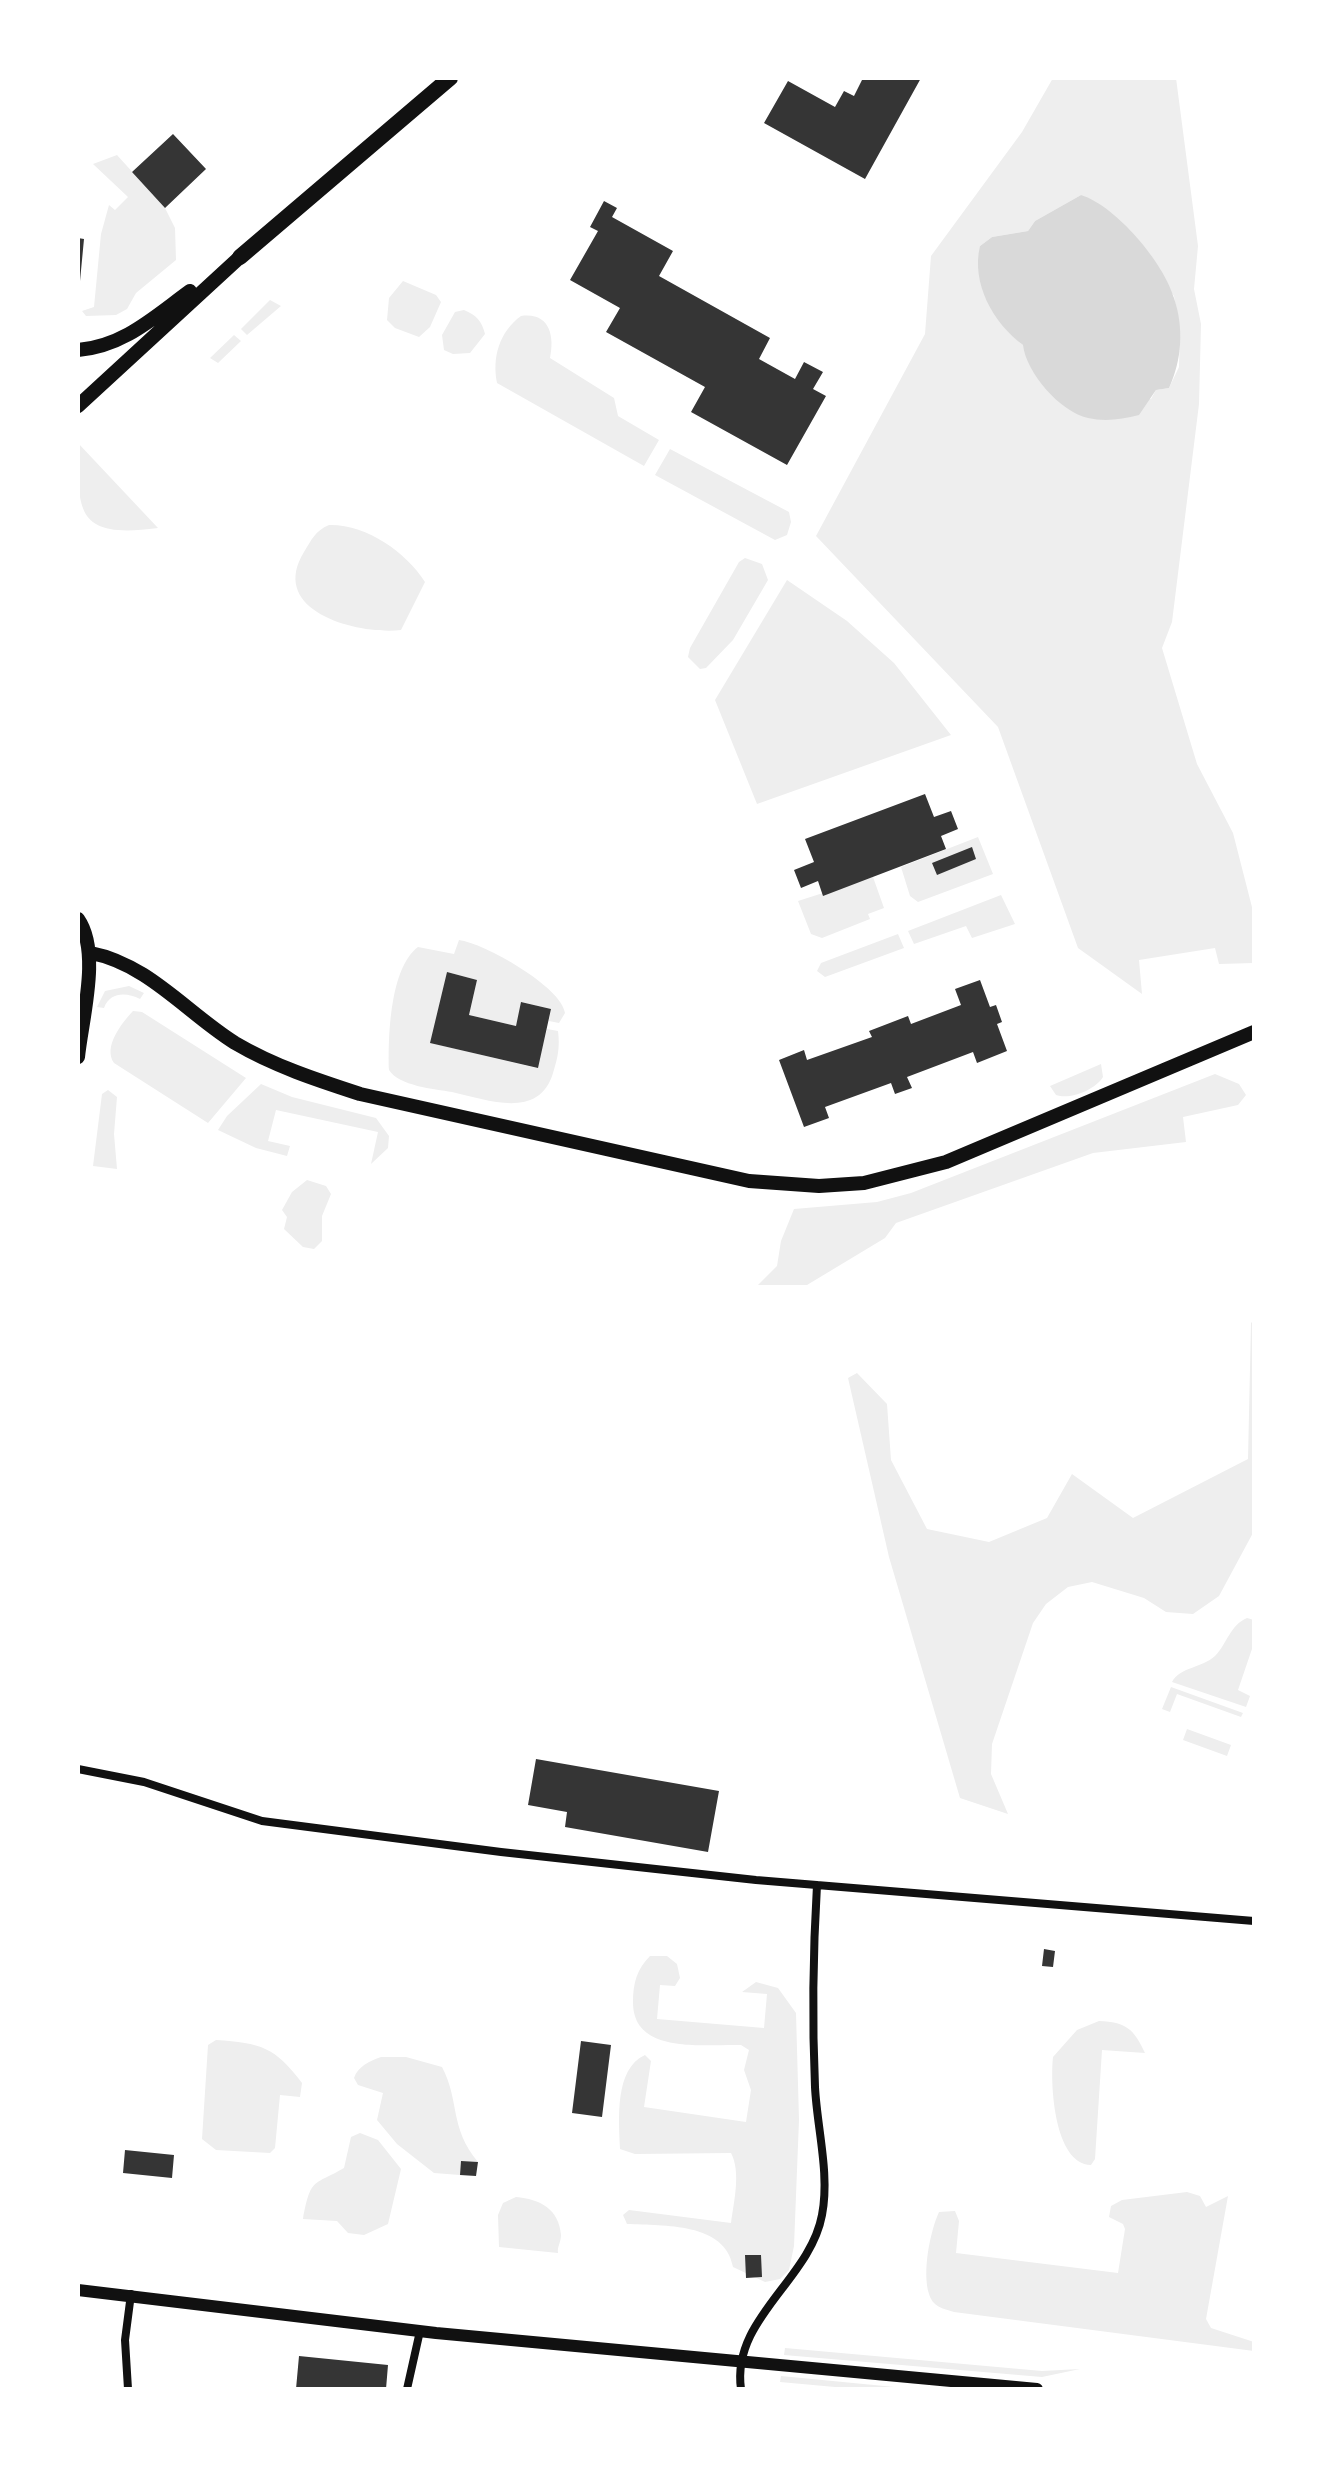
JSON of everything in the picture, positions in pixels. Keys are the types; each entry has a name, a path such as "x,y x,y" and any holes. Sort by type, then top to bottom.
{"main road":[{"path":"78,406 240,257 450,78"},
{"path":"78,350 128,337 240,257"},
{"path":"78,919 88,934 91,953 78,1057"},
{"path":"91,953 124,962 234,1042 308,1077 360,1094 603,1147 695,1171 779,1184 864,1183 946,1162 1254,1032"}],"street":[{"path":"78,1769 144,1782 262,1821 560,1859 817,1885 1254,1921"},
{"path":"741,2389 746,2340 798,2270 822,2216 822,2150 813,2052 812,1961 817,1885"},
{"path":"78,2290 420,2331 1037,2389"},
{"path":"128,2389 125,2340 131,2294"},
{"path":"407,2389 420,2331"}],"shaded area":[{"path":"1053,78 1176,78 1198,246 1194,289 1201,324 1199,404 1172,622 1162,648 1197,764 1233,833 1254,915 1254,963 1219,964 1215,948 1139,960 1142,994 1078,948 998,727 816,536 925,334 931,256 1022,132","holes":["1081,195 1174,296 1180,331 1179,367 1169,388 1156,390 1151,399 1023,345 996,313 980,246 992,237 1028,231 1035,221"]},
{"path":"117,155 165,208 175,228 176,260 136,293 127,309 116,315 86,316 82,311 94,307 101,234 109,205 115,210 128,197 93,164"},
{"path":"1081,195 1109,211 1137,238 1169,284 1177,309 1180,344 1177,366 1169,388 1156,390 1139,415 1101,420 1066,408 1046,389 1030,367 1023,345 994,314 982,288 978,260 980,246 992,237 1028,231 1035,221"},
{"path":"403,281 436,295 441,302 430,327 419,337 395,328 387,320 389,298"},
{"path":"270,300 281,306 247,335 241,329"},
{"path":"464,310 478,319 485,334 470,353 453,354 444,350 442,335 455,312"},
{"path":"521,316 544,321 552,341 550,358 614,398 618,416 659,440 644,466 497,383 499,346 507,330"},
{"path":"234,335 241,341 218,363 210,358"},
{"path":"78,443 158,528 110,529 96,524 87,516 79,487"},
{"path":"670,449 789,512 791,522 787,535 775,540 655,475"},
{"path":"329,525 357,529 384,542 407,560 425,582 401,630 383,631 342,623 307,604 298,590 296,573 312,539"},
{"path":"745,558 762,564 768,580 733,640 706,668 700,669 688,657 690,648 739,562"},
{"path":"787,580 847,621 894,663 951,735 757,804 715,700"},
{"path":"978,837 993,874 918,902 910,896 901,867"},
{"path":"873,877 884,908 868,914 870,919 822,938 811,934 798,901"},
{"path":"1001,895 1015,924 972,938 966,926 914,944 908,931"},
{"path":"898,934 904,948 825,977 817,971 821,963"},
{"path":"459,940 486,949 537,979 561,1003 565,1013 559,1023 549,1021 551,1009 522,1002 516,1026 469,1015 477,980 447,972 431,1043 537,1068 547,1029 558,1031 558,1052 553,1073 546,1088 536,1097 524,1102 496,1102 418,1086 401,1080 389,1070 389,1039 396,986 409,957 418,947 454,954"},
{"path":"129,986 144,993 140,999 119,995 110,999 104,1008 97,1007 105,991"},
{"path":"133,1011 142,1012 246,1078 208,1123 114,1063 112,1043"},
{"path":"1101,1064 1103,1077 1082,1093 1056,1095 1050,1086"},
{"path":"1215,1074 1239,1084 1246,1095 1238,1105 1183,1117 1186,1142 1093,1153 896,1223 885,1238 807,1285 758,1285 777,1266 781,1241 794,1209 877,1202 911,1193"},
{"path":"261,1084 292,1097 376,1118 389,1136 388,1148 371,1164 378,1132 276,1110 268,1141 290,1146 287,1156 256,1148 218,1130 227,1116"},
{"path":"108,1090 117,1097 114,1134 117,1169 93,1166 102,1094"},
{"path":"307,1180 326,1186 331,1194 322,1216 322,1241 314,1249 303,1247 284,1229 287,1217 282,1210 292,1192"},
{"path":"1254,1320 1254,1531 1219,1596 1193,1614 1166,1612 1144,1598 1092,1582 1068,1587 1046,1604 1033,1623 992,1744 991,1774 1008,1814 960,1798 889,1557 848,1378 857,1373 887,1404 891,1460 927,1529 989,1542 1047,1518 1072,1474 1133,1518 1248,1459 1251,1323"},
{"path":"1247,1618 1254,1620 1254,1643 1238,1690 1250,1696 1246,1707 1172,1682 1180,1673 1215,1656 1237,1625"},
{"path":"1171,1687 1243,1713 1241,1717 1177,1694 1170,1712 1162,1709"},
{"path":"1187,1729 1231,1745 1227,1756 1183,1740"},
{"path":"650,1956 667,1956 677,1964 680,1978 675,1986 660,1985 657,2019 764,2028 767,1994 742,1992 756,1982 778,1988 796,2013 799,2120 794,2246 789,2270 780,2279 765,2282 733,2267 728,2252 706,2234 691,2229 627,2224 623,2215 629,2210 731,2223 736,2187 736,2169 731,2153 635,2154 620,2149 620,2096 623,2083 635,2062 645,2055 651,2061 644,2107 746,2122 751,2090 744,2070 749,2050 741,2045 673,2043 657,2039 645,2031 636,2019 633,1995 639,1971"},
{"path":"1099,2021 1128,2028 1145,2053 1102,2050 1095,2159 1091,2165 1079,2161 1069,2152 1062,2138 1054,2103 1052,2069 1053,2057 1077,2030"},
{"path":"216,2040 266,2049 284,2062 302,2083 300,2097 280,2095 275,2148 270,2153 216,2150 202,2139 208,2045"},
{"path":"381,2057 406,2057 442,2067 463,2137 478,2162 460,2175 434,2173 397,2144 377,2120 383,2093 358,2085 354,2078 361,2067"},
{"path":"360,2133 378,2140 401,2169 388,2224 364,2235 348,2233 337,2221 303,2219 311,2189 344,2168 351,2137"},
{"path":"1187,2192 1200,2196 1206,2207 1228,2196 1206,2319 1211,2328 1254,2342 1254,2351 954,2312 938,2306 930,2298 927,2264 939,2212 955,2211 959,2221 956,2253 1118,2273 1125,2229 1123,2224 1109,2217 1111,2206 1122,2200"},
{"path":"516,2197 533,2200 552,2212 561,2235 558,2253 499,2247 498,2215 503,2203"},
{"path":"785,2348 1042,2371 1080,2369 1042,2377 784,2355"},
{"path":"781,2376 915,2389 857,2389 780,2382"}],"building":[{"path":"863,78 921,78 865,179 764,123 788,81 835,107 844,91 854,96"},
{"path":"173,134 206,169 165,208 132,172"},
{"path":"604,201 617,208 612,217 673,251 659,276 770,338 759,359 795,379 804,362 823,372 813,389 826,396 787,465 691,412 705,387 606,332 620,308 570,280 598,231 590,227"},
{"path":"78,238 84,239 80,281 78,281"},
{"path":"925,794 934,817 951,811 958,829 941,836 946,849 823,896 818,881 801,888 794,870 814,862 805,839"},
{"path":"972,847 976,859 937,875 932,863"},
{"path":"447,972 477,980 469,1015 516,1026 521,1002 551,1009 538,1068 430,1043"},
{"path":"980,980 990,1007 996,1005 1002,1022 997,1024 1007,1051 977,1063 973,1052 907,1077 912,1088 895,1094 891,1083 825,1107 829,1118 804,1127 779,1060 804,1050 807,1060 872,1037 869,1031 908,1016 911,1024 961,1005 955,989"},
{"path":"536,1759 719,1791 708,1852 565,1827 567,1812 528,1805"},
{"path":"1044,1949 1055,1951 1053,1967 1042,1966"},
{"path":"581,2041 611,2045 602,2117 572,2113"},
{"path":"125,2150 174,2155 172,2178 123,2173"},
{"path":"461,2161 478,2162 476,2176 460,2175"},
{"path":"745,2255 761,2255 762,2277 746,2278"},
{"path":"299,2356 388,2365 386,2389 296,2389"}]}
